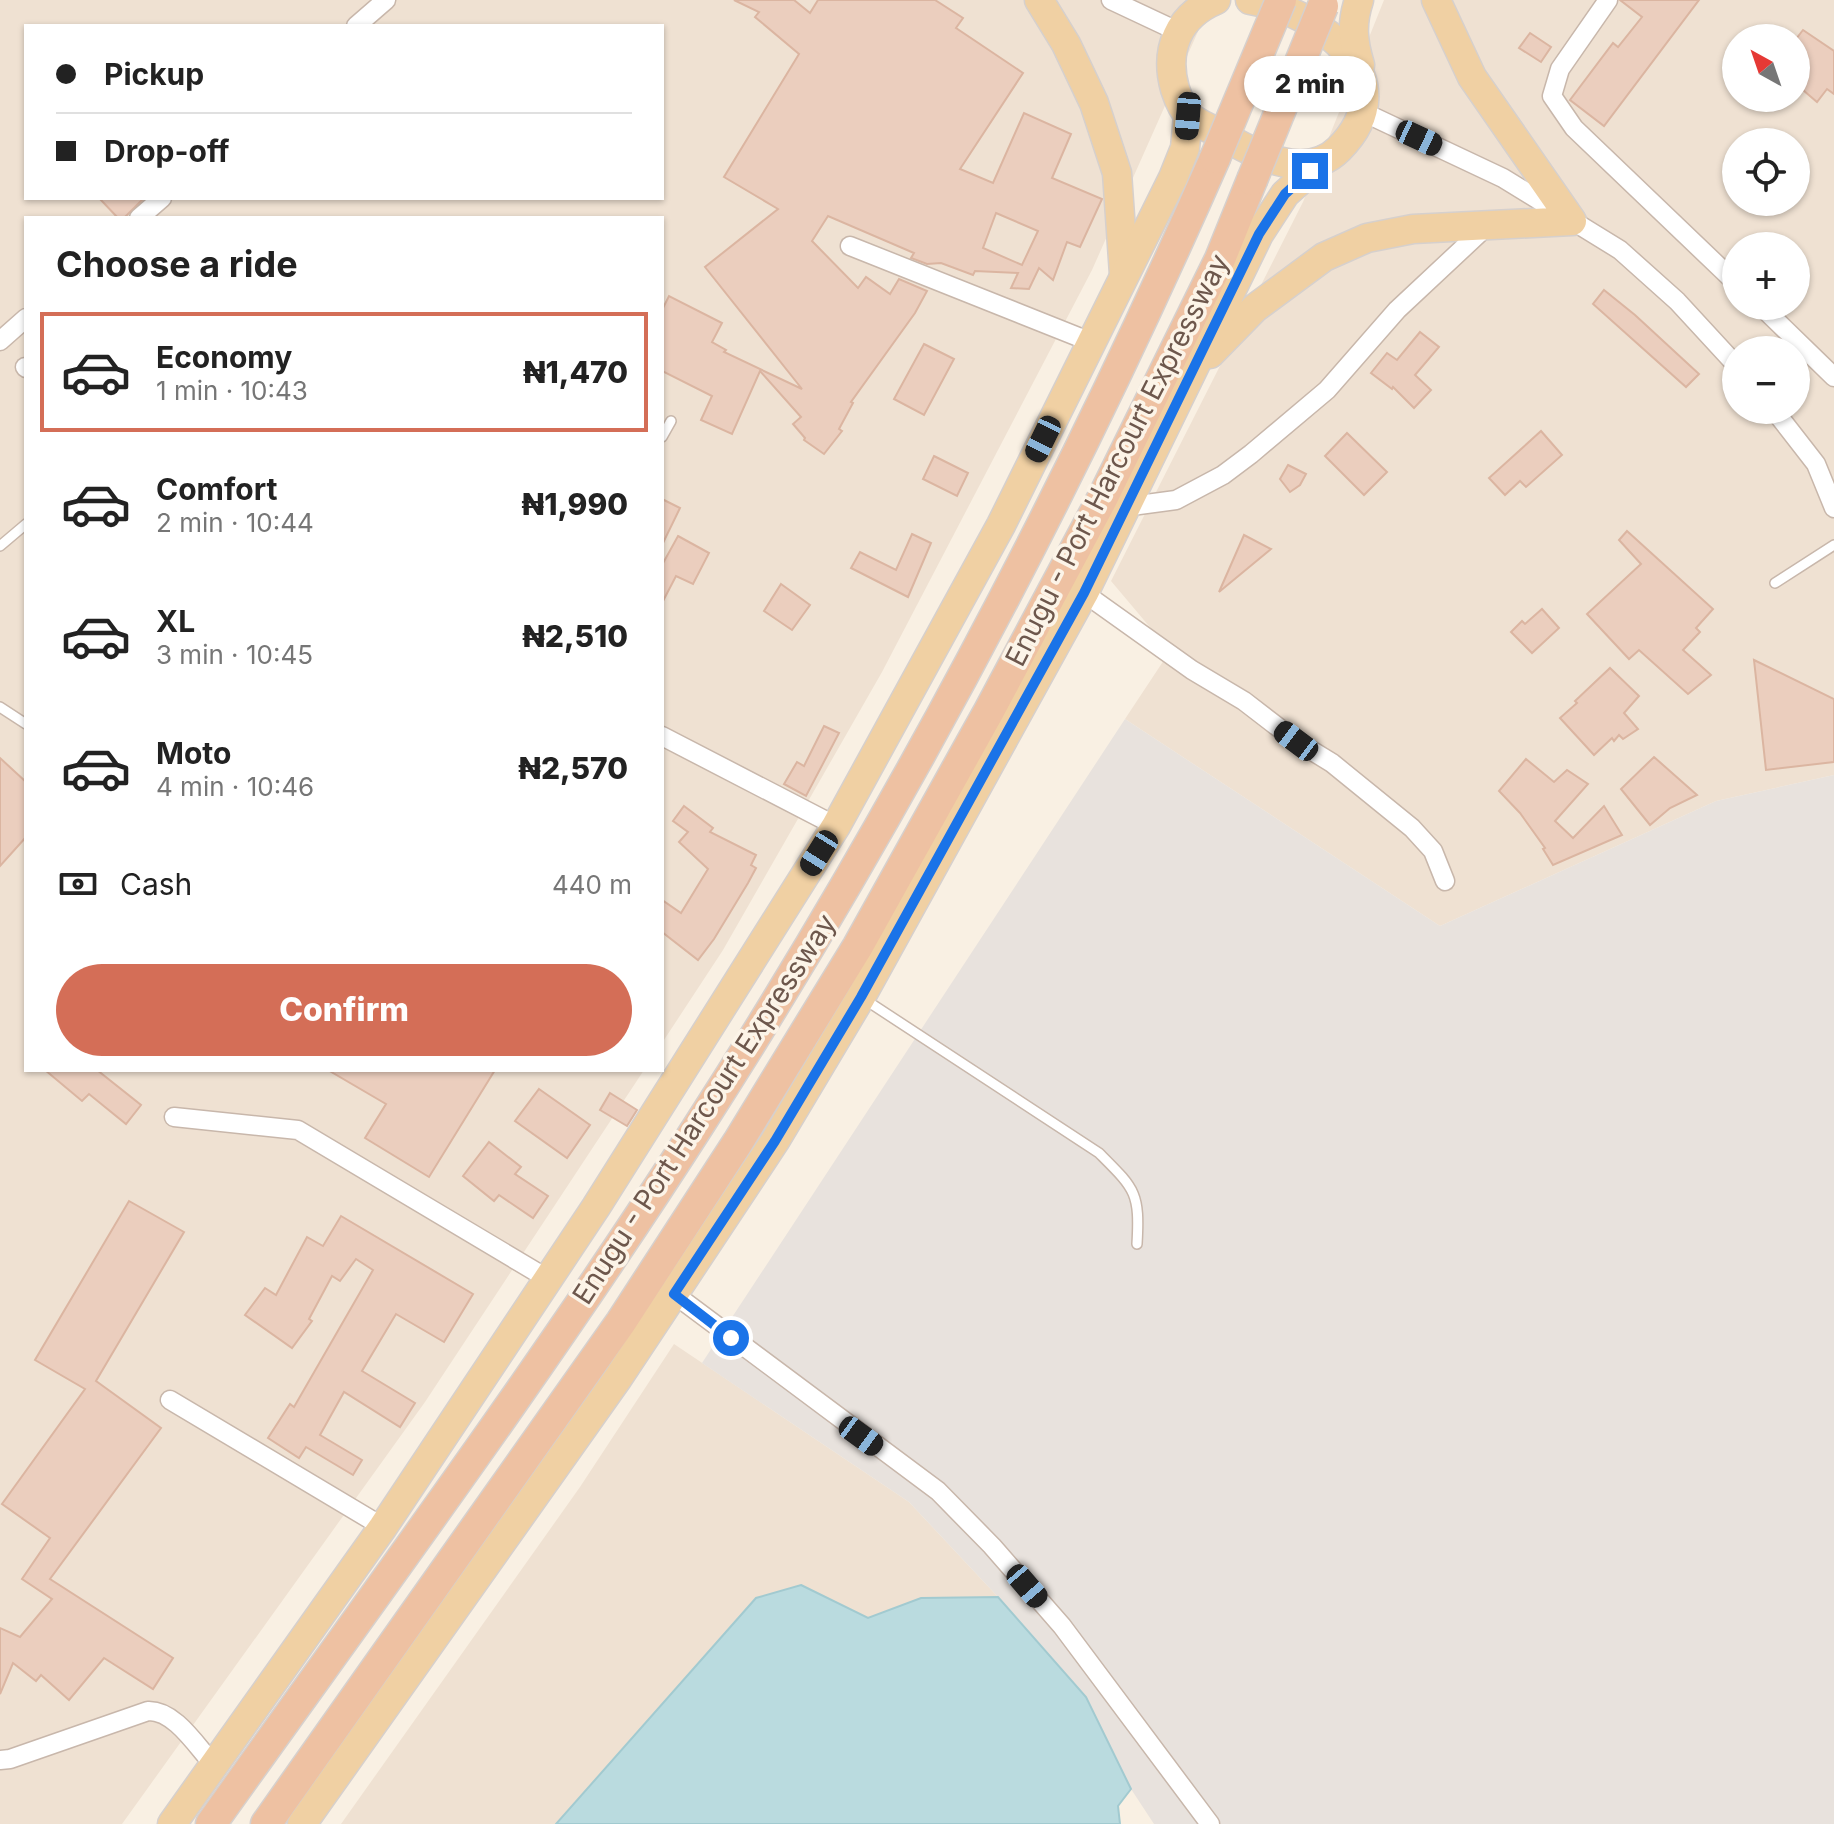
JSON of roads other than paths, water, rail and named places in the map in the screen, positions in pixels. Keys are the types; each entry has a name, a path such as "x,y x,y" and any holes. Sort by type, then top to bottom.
{"highway":[{"name":"Enugu - Port Harcourt Expressway","path":"211,1824 584,1298 699,1125 824,923 952,698 1064,479 1179,241 1281,0"},
{"name":"Enugu - Port Harcourt Expressway","path":"266,1824 621,1322 738,1142 858,946 1103,497 1220,259 1325,3"},
{"path":"869,844 905,862"}],"main road":[{"path":"1039,0 1066,44 1094,103 1117,173 1124,274"},
{"path":"1216,0 1192,13 1179,32 1169,68 1188,116 1243,147 1272,158 1308,165 1323,160"},
{"path":"1250,0 1283,8 1332,37 1362,74"},
{"path":"1359,0 1352,40 1365,92 1363,112"},
{"path":"1436,0 1472,77 1572,221"},
{"name":"Enugu - Port Harcourt Expressway","path":"302,1824 618,1378 775,1141 861,997 1084,593 1269,218 1285,194 1323,160 1338,151 1363,112"},
{"name":"Enugu - Port Harcourt Expressway","path":"172,1824 383,1527 729,999 836,826 1001,525 1177,168 1185,148 1188,116"},
{"path":"1190,375 1255,308 1324,257 1367,238 1413,229 1572,221"}],"street":[{"path":"358,24 386,0"},
{"path":"1111,0 1179,32"},
{"path":"1608,0 1560,69 1552,96 1574,128 1722,270"},
{"path":"1363,112 1503,178 1620,250 1677,301 1722,350"},
{"path":"141,216 160,200"},
{"path":"1124,507 1176,500 1223,475 1251,454 1327,390 1397,310 1489,224"},
{"path":"850,246 1091,342"},
{"path":"0,341 24,320"},
{"path":"1775,320 1834,377"},
{"path":"1785,424 1816,464 1834,508"},
{"path":"1084,593 1192,670 1244,701 1296,741 1332,763 1412,828 1433,851 1445,881"},
{"path":"664,737 836,826"},
{"path":"174,1117 298,1130 548,1279"},
{"path":"674,1294 938,1491 992,1546 1062,1626 1210,1824"},
{"path":"170,1400 383,1527"},
{"path":"0,1760 148,1711 158,1711 171,1719 214,1765"}],"lane":[{"path":"664,433 671,421"},
{"path":"0,546 24,526"},
{"path":"1775,583 1834,545"},
{"path":"0,707 24,723"},
{"path":"861,997 1099,1153 1129,1183 1139,1210 1137,1244"}],"water":[{"path":"801,1585 868,1618 921,1598 998,1597 1086,1697 1131,1789 1118,1806 1120,1824 556,1824 756,1598"}]}
